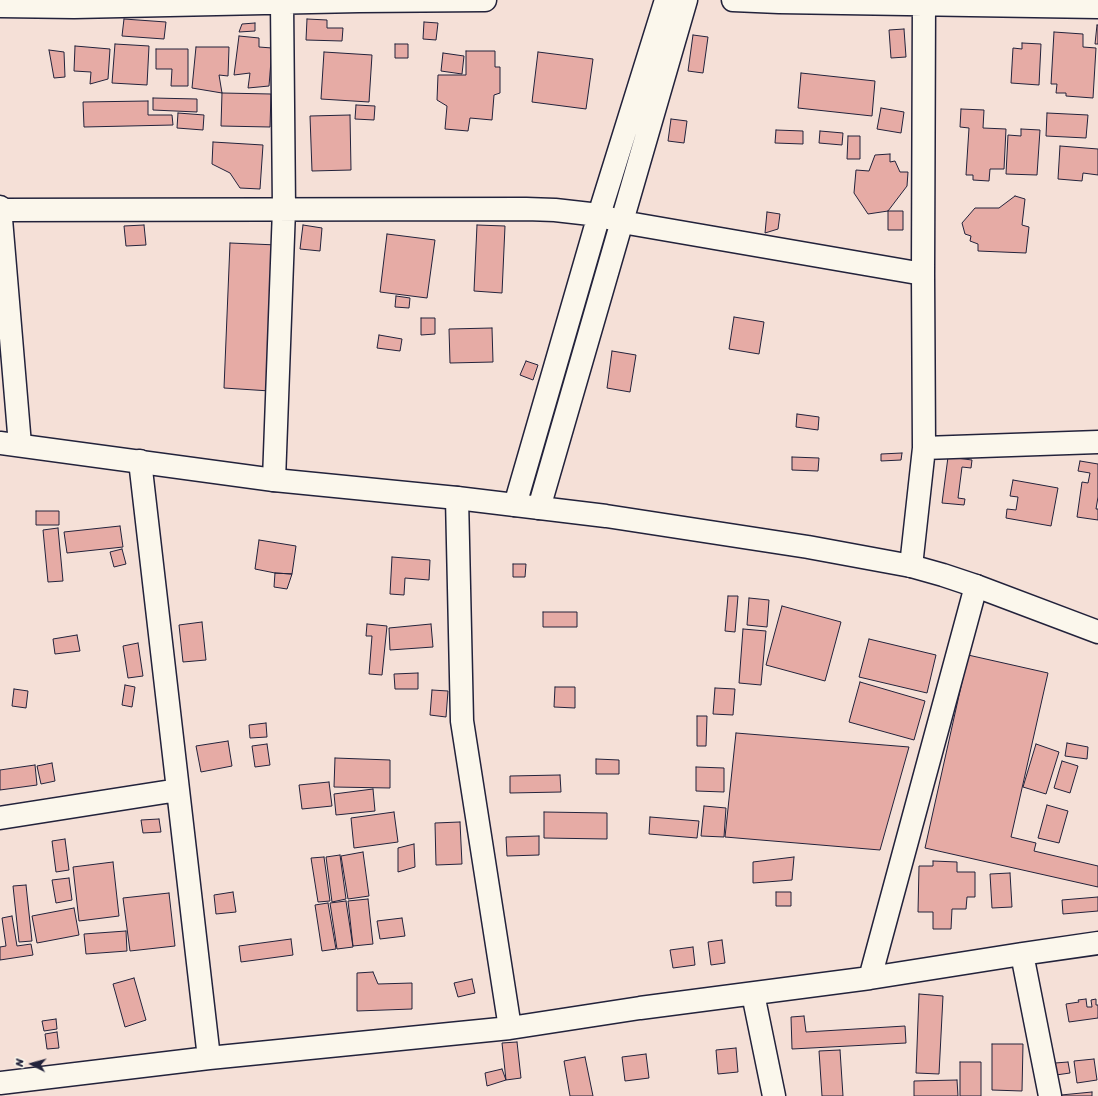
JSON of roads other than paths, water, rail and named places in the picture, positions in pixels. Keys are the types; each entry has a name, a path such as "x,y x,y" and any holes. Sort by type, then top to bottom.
{"street":[{"path":"0,6 74,7 485,0"},
{"path":"516,505 599,215 666,0"},
{"path":"540,508 686,0"},
{"path":"733,0 787,2 924,2 1098,7"},
{"path":"911,566 924,448 924,2"},
{"path":"274,480 284,209 282,3"},
{"path":"0,207 10,444 274,480 457,498 606,516 808,547 911,566 943,575 1098,632"},
{"path":"0,210 526,208 555,210 599,215 622,222 923,274"},
{"path":"924,448 1098,442"},
{"path":"140,462 209,1058"},
{"path":"457,498 462,722 510,1028"},
{"path":"870,978 976,586"},
{"path":"0,818 178,790"},
{"path":"0,1083 209,1058 510,1028 640,1008 870,978 1098,943"},
{"path":"1022,954 1050,1096"},
{"path":"753,994 774,1096"}]}
